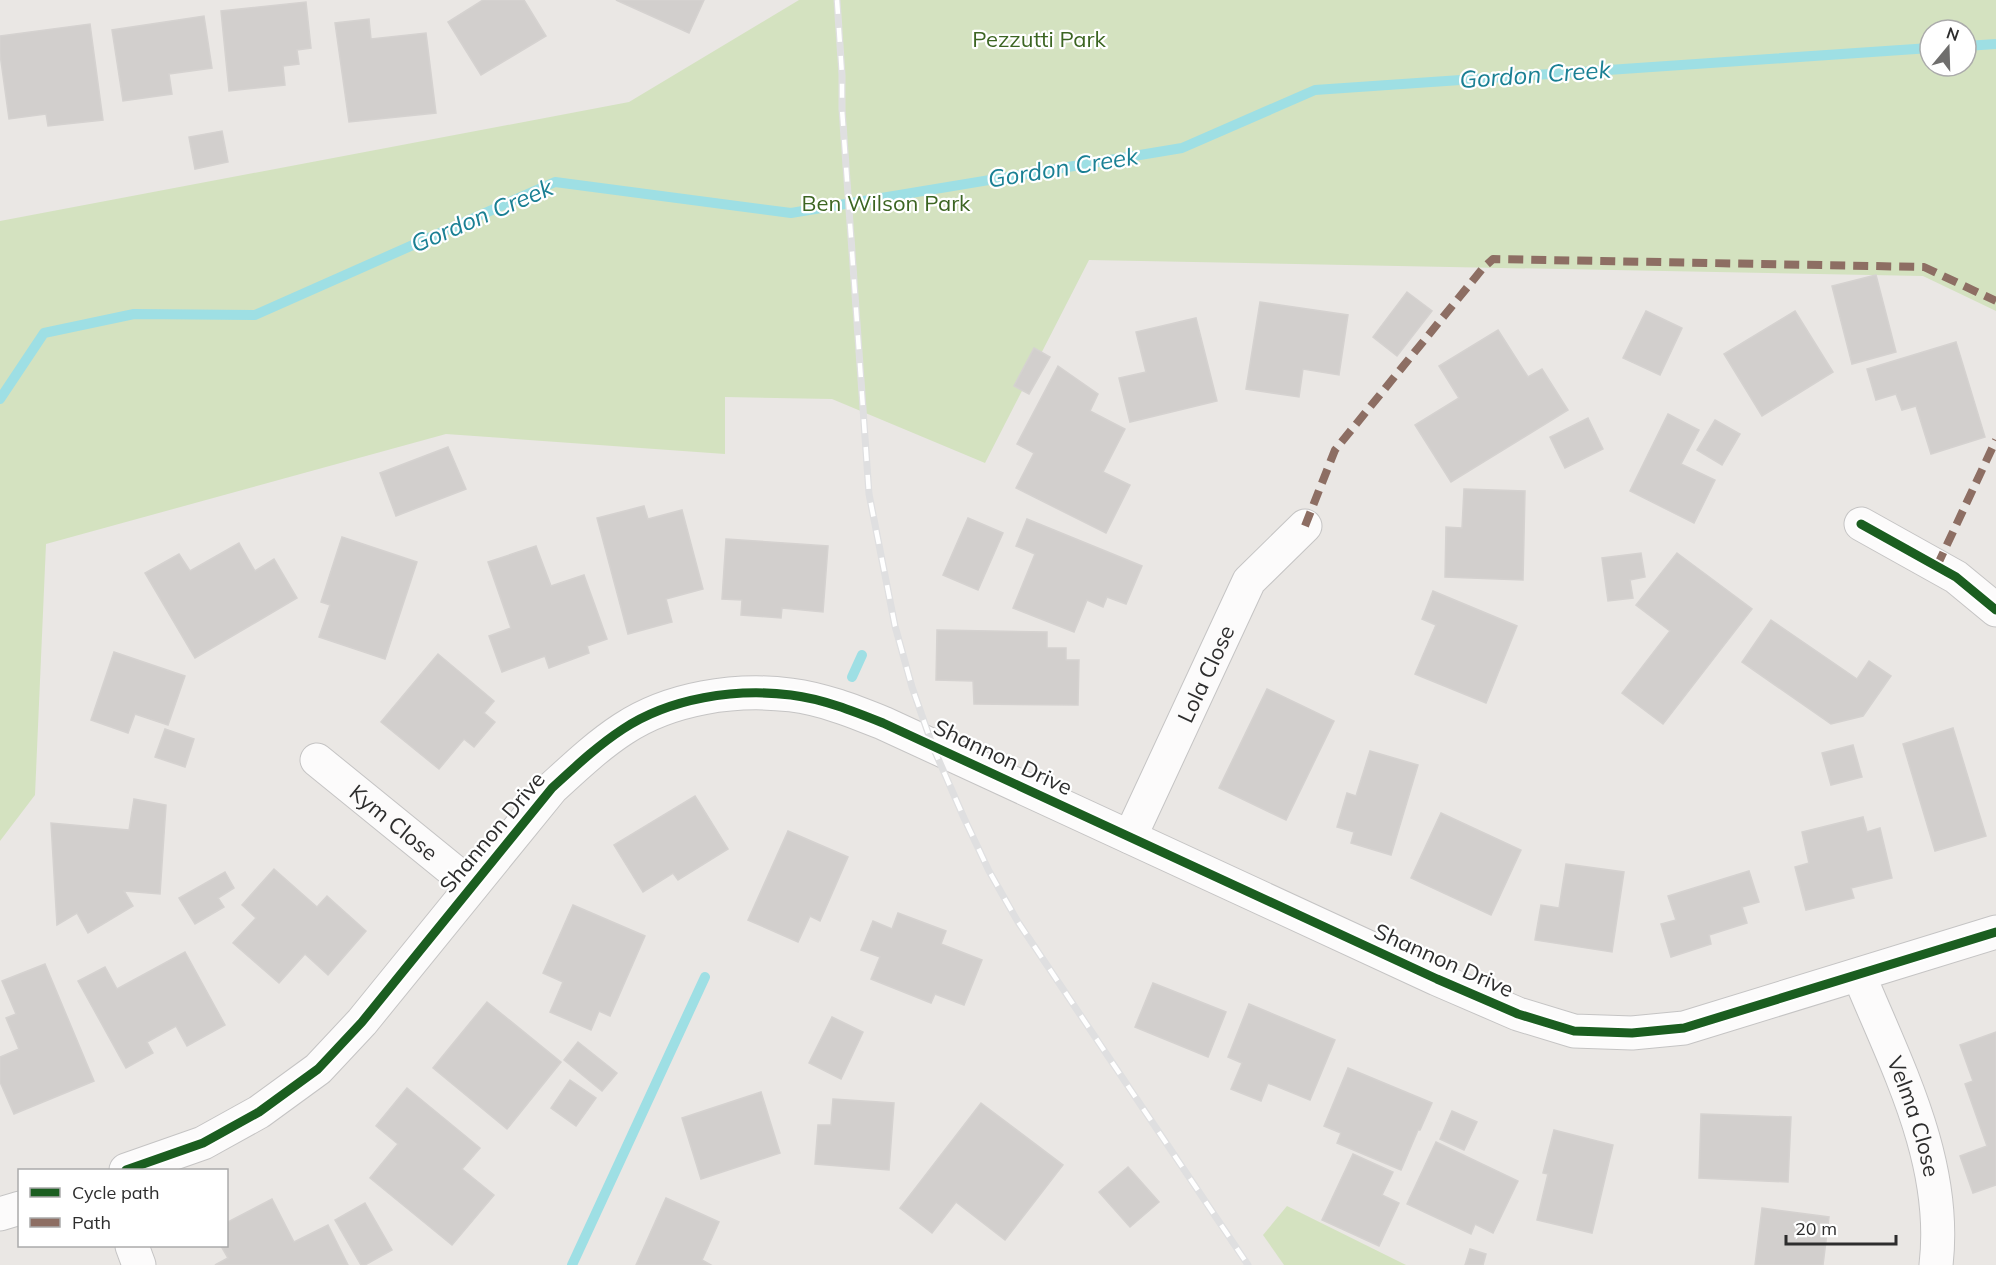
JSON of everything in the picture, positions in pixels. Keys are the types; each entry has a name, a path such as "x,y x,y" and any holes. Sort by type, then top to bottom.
{"street":[{"path":"1861,524 1956,577 1996,610"},
{"name":"Lola Close","path":"1130,837 1249,581 1305,526"},
{"name":"Shannon Drive","path":"129,1169 203,1143 259,1112 318,1069 362,1022 552,788 587,754 623,729 655,713 679,704 727,694 792,695 855,712 883,723 1508,1010 1574,1031 1632,1033 1684,1028 1996,932"},
{"name":"Kym Close","path":"317,760 472,886"},
{"name":"Velma Close","path":"1859,975 1920,1121 1930,1162 1936,1209 1936,1265"},
{"path":"0,1214 18,1209"},
{"path":"133,1247 139,1265"}],"green space":[{"name":"Ben Wilson Park","path":"799,0 1996,0 1996,311 1923,276 1089,260 985,463 832,399 725,397 725,454 446,434 46,544 35,795 0,841 0,221 629,102"},
{"path":"1287,1206 1406,1265 1284,1265 1263,1235"}],"building":[{"path":"483,0 524,0 546,36 481,75 448,22"},
{"path":"616,0 704,0 689,33"},
{"path":"306,2 311,48 297,50 299,64 283,66 285,85 229,91 221,11"},
{"path":"204,16 212,68 169,74 172,94 123,101 112,30"},
{"path":"369,19 371,39 426,33 436,113 349,122 335,23"},
{"path":"90,24 103,120 48,126 46,114 9,119 0,54 0,36"},
{"path":"222,131 228,162 195,169 189,137"},
{"path":"1876,275 1896,352 1852,364 1832,286"},
{"path":"1407,292 1432,311 1397,356 1373,337"},
{"path":"1260,302 1348,315 1339,375 1303,369 1299,397 1246,389"},
{"path":"1646,311 1682,328 1660,375 1623,358"},
{"path":"1795,311 1833,372 1762,416 1724,354"},
{"path":"1196,318 1217,401 1130,422 1119,378 1146,372 1136,332"},
{"path":"1498,330 1528,377 1542,369 1568,410 1451,482 1415,425 1459,398 1439,366"},
{"path":"1956,342 1985,437 1931,454 1916,406 1902,410 1896,394 1876,400 1867,369"},
{"path":"1034,348 1050,357 1029,394 1014,386"},
{"path":"1058,366 1098,394 1090,411 1125,429 1103,472 1130,485 1106,533 1016,488 1034,453 1017,444"},
{"path":"1668,414 1699,430 1681,464 1715,480 1694,523 1630,491"},
{"path":"1588,418 1603,449 1565,468 1550,437"},
{"path":"1715,420 1740,434 1722,465 1697,450"},
{"path":"448,447 466,489 396,516 380,473"},
{"path":"1464,489 1525,491 1523,580 1445,577 1446,527 1462,528"},
{"path":"644,506 648,519 682,510 703,589 666,599 672,622 628,634 597,518"},
{"path":"968,518 1003,533 978,590 943,575"},
{"path":"1027,519 1142,566 1126,604 1107,597 1103,607 1087,600 1074,632 1013,608 1035,554 1016,546"},
{"path":"342,537 417,562 385,659 319,637 330,605 321,602"},
{"path":"726,539 828,546 823,612 782,608 781,618 741,615 742,600 722,599"},
{"path":"239,543 255,571 274,559 297,598 195,658 145,573 179,554 190,571"},
{"path":"536,546 551,586 584,575 607,639 587,646 589,653 549,668 545,656 502,672 489,636 511,628 488,562"},
{"path":"1641,553 1645,577 1630,580 1633,598 1608,601 1602,558"},
{"path":"1677,553 1752,609 1663,724 1622,693 1670,631 1636,605"},
{"path":"1433,591 1517,626 1486,703 1415,674 1436,625 1422,619"},
{"path":"1771,620 1857,679 1869,661 1891,676 1863,716 1831,724 1742,662"},
{"path":"937,630 1047,632 1047,648 1066,648 1066,660 1079,660 1078,705 974,704 973,681 936,680"},
{"path":"114,652 185,676 168,725 135,714 128,733 91,720"},
{"path":"438,654 494,701 484,713 495,722 474,747 464,739 439,769 381,722"},
{"path":"1267,689 1334,721 1286,820 1219,788"},
{"path":"1953,728 1986,836 1935,851 1903,744"},
{"path":"165,729 194,739 185,767 155,757"},
{"path":"1853,745 1862,777 1831,785 1822,753"},
{"path":"1370,751 1418,765 1391,855 1351,843 1354,832 1337,827 1347,793 1356,796"},
{"path":"695,796 728,849 678,880 673,873 643,892 614,845"},
{"path":"134,799 166,805 160,894 124,891 133,906 88,933 77,913 57,925 51,823 129,830"},
{"path":"1441,813 1521,850 1491,915 1411,878"},
{"path":"1863,817 1867,832 1880,828 1892,878 1851,888 1854,898 1806,910 1795,867 1809,863 1802,832"},
{"path":"788,831 848,857 820,921 810,916 798,942 748,920"},
{"path":"1566,864 1624,872 1612,952 1535,940 1541,905 1559,908"},
{"path":"274,869 317,907 327,896 366,931 328,975 305,954 279,983 233,943 256,918 242,905"},
{"path":"1749,871 1759,902 1742,907 1747,923 1709,935 1711,944 1671,957 1661,924 1676,920 1668,896"},
{"path":"225,872 234,888 218,898 224,907 195,924 179,898"},
{"path":"573,905 645,936 610,1016 599,1011 591,1030 550,1012 563,982 543,973"},
{"path":"898,913 946,931 941,944 982,960 964,1005 935,994 931,1003 871,979 880,957 861,950 873,921 892,929"},
{"path":"185,952 225,1025 187,1046 176,1026 147,1042 153,1053 126,1068 78,981 105,967 117,989"},
{"path":"45,964 94,1081 14,1114 0,1082 0,1057 19,1049 6,1018 16,1014 2,981"},
{"path":"1153,983 1226,1012 1208,1057 1135,1027"},
{"path":"487,1002 561,1062 507,1129 433,1068"},
{"path":"1249,1004 1335,1040 1310,1100 1268,1083 1261,1101 1231,1089 1242,1063 1228,1057"},
{"path":"832,1017 863,1032 841,1079 809,1063"},
{"path":"1996,1032 1996,1185 1973,1193 1960,1156 1987,1146 1965,1084 1973,1081 1960,1045"},
{"path":"578,1042 617,1073 602,1091 564,1060"},
{"path":"1348,1068 1432,1103 1401,1170 1337,1143 1341,1133 1324,1126"},
{"path":"570,1080 596,1098 576,1126 551,1108"},
{"path":"407,1088 480,1148 462,1169 494,1195 452,1245 370,1178 398,1144 376,1126"},
{"path":"761,1092 780,1153 701,1179 682,1118"},
{"path":"833,1099 894,1103 889,1170 815,1164 818,1125 831,1125"},
{"path":"981,1103 1063,1165 1005,1240 956,1202 932,1233 900,1208"},
{"path":"1452,1111 1477,1122 1464,1150 1440,1139"},
{"path":"1701,1114 1791,1117 1788,1182 1699,1178"},
{"path":"1554,1130 1613,1145 1592,1233 1537,1220 1548,1174 1543,1173"},
{"path":"1436,1142 1518,1181 1493,1233 1475,1224 1471,1234 1407,1204"},
{"path":"1353,1154 1393,1172 1382,1195 1399,1203 1379,1246 1322,1220"},
{"path":"1128,1167 1159,1202 1130,1227 1099,1192"},
{"path":"666,1198 719,1222 702,1260 711,1265 636,1265"},
{"path":"272,1199 294,1242 328,1225 348,1265 215,1265 228,1258 222,1247 228,1247 228,1222"},
{"path":"365,1203 392,1250 361,1265 335,1220"},
{"path":"1762,1208 1829,1217 1823,1265 1755,1265"},
{"path":"1470,1249 1486,1254 1483,1265 1465,1265"}],"waterway":[{"name":"Gordon Creek","path":"1978,45 1996,44"},
{"name":"Gordon Creek","path":"0,399 44,333 134,314 255,315 555,182 791,213 1182,148 1315,90 1918,49"},
{"path":"852,677 862,655"},
{"path":"572,1265 705,977"}],"railway":[{"path":"837,0 842,109 869,494 895,626 912,687 933,747 964,818 989,871 1018,922 1248,1265"}],"marked path":[{"path":"1305,526 1335,450 1483,268 1493,259 1924,267 1996,301"},
{"path":"1937,566 1996,440"}],"cycle path":[{"path":"1861,524 1956,577 1996,610"},
{"path":"129,1169 203,1143 259,1112 318,1069 362,1022 552,788 604,742 641,718 682,703 726,695 770,693 815,699 883,723 1437,979 1518,1014 1574,1031 1632,1033 1684,1028 1996,932"}],"park label":[{"name":"Pezzutti Park","path":"1039,39"}]}
